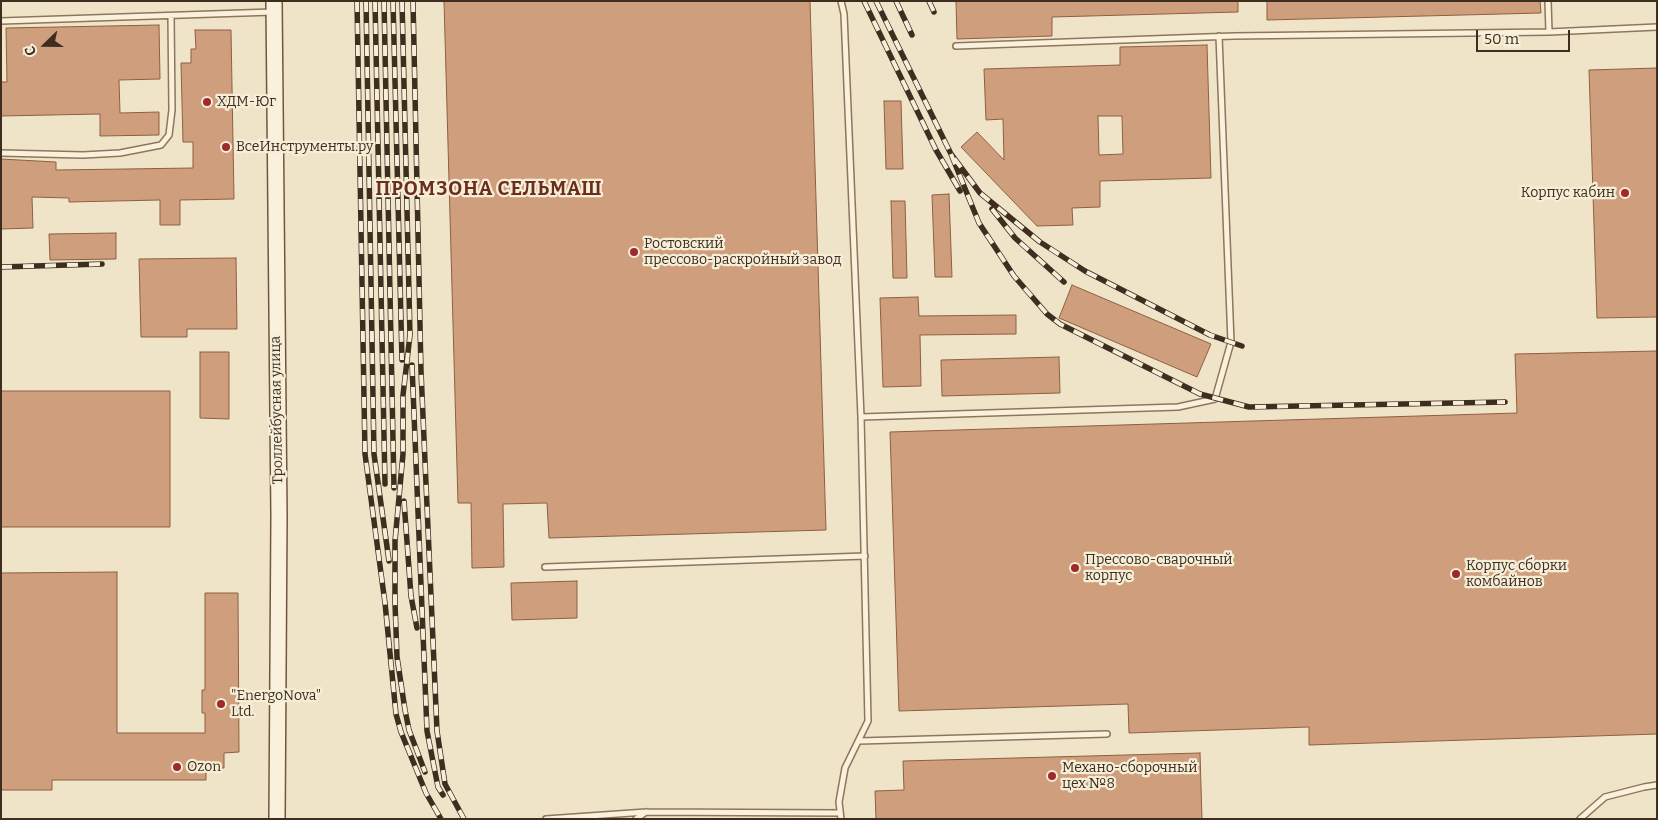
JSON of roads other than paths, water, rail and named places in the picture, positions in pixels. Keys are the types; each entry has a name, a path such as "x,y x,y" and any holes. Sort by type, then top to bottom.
{"main road":[{"name":"Троллейбусная улица","path":"274,6 279,517 277,819"}],"lane":[{"path":"546,819 646,812 840,816 839,802 845,768 868,721 861,417 844,23 841,1"},
{"path":"1548,1 1549,32"},
{"path":"1,20 171,16 274,6"},
{"path":"1,153 83,155 120,153 161,145 169,135 172,110 171,16"},
{"path":"956,46 1219,36 1549,32 1657,27"},
{"path":"861,417 1178,407 1216,399 1231,342 1219,36"},
{"path":"545,567 865,556"},
{"path":"859,741 1107,734"},
{"path":"1580,819 1605,797 1644,786 1657,786"},
{"path":"636,819 646,812"}],"railway":[{"path":"357,1 365,454 385,603 396,714 401,732 426,793 441,819"},
{"path":"366,1 374,454 389,561"},
{"path":"375,1 385,484"},
{"path":"384,1 394,488"},
{"path":"393,1 402,360"},
{"path":"402,1 410,335 403,395 403,454 395,541 395,603 397,657 405,710 409,730 425,772"},
{"path":"413,1 421,371 437,731 445,784 464,819"},
{"path":"864,1 936,150 960,191"},
{"path":"876,1 951,154 980,193 1040,242 1085,271 1210,335 1242,346"},
{"path":"896,1 912,35"},
{"path":"929,1 934,12"},
{"path":"951,154 979,223 1014,276 1047,314 1060,324 1200,394 1249,407 1505,402"},
{"path":"992,209 1015,238 1064,282"},
{"path":"1,267 102,264"},
{"path":"412,365 427,731 438,787 443,795"},
{"path":"404,501 411,596 417,628"}],"place":[{"name":"ХДМ-Юг","path":"207,102"},
{"name":"ВсеИнструменты.ру","path":"226,147"},
{"name":"Корпус кабин","path":"1625,193"},
{"name":"Ростовский прессово-раскройный завод","path":"634,252"},
{"name":"Прессово-сварочный корпус","path":"1075,568"},
{"name":"Корпус сборки комбайнов","path":"1456,574"},
{"name":"\"EnergoNova\" Ltd.","path":"221,704"},
{"name":"Ozon","path":"177,767"},
{"name":"Механо-сборочный цех №8","path":"1052,776"}],"district":[{"name":"ПРОМЗОНА СЕЛЬМАШ","path":"489,190"}]}
